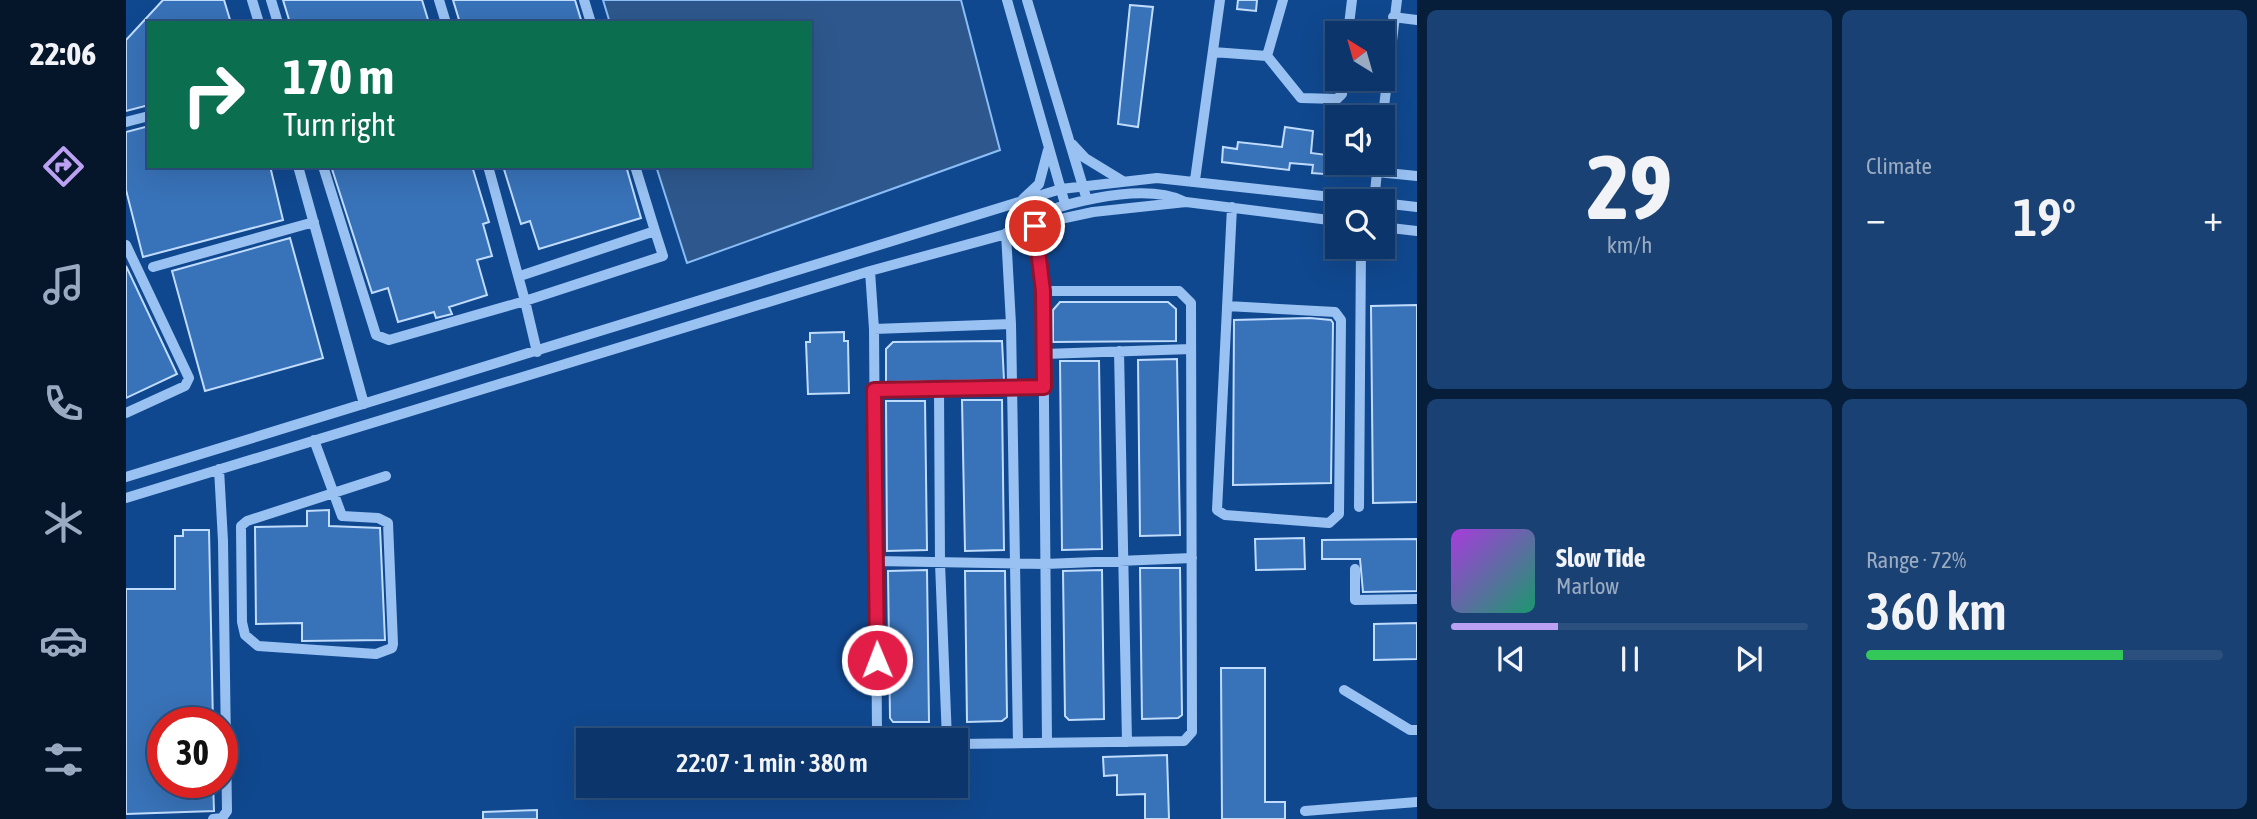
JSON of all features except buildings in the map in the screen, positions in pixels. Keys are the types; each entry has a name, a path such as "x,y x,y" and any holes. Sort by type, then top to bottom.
{"street":[{"path":"252,0 258,21"},
{"path":"271,0 277,21"},
{"path":"439,0 445,21"},
{"path":"584,0 590,21"},
{"path":"1007,0 1065,204"},
{"path":"1027,0 1087,200"},
{"path":"1195,180 1220,0"},
{"path":"1267,56 1283,0"},
{"path":"1349,21 1352,0"},
{"path":"1384,105 1396,0"},
{"path":"1394,17 1417,20"},
{"path":"1213,52 1267,56 1301,99 1337,99 1342,91"},
{"path":"126,122 147,117"},
{"path":"1071,142 1085,158 1123,181"},
{"path":"1021,201 1039,184 1049,145"},
{"path":"299,168 364,404"},
{"path":"324,168 376,335 382,340 525,301 663,256 636,168"},
{"path":"489,168 520,276 537,352"},
{"path":"1395,171 1417,176"},
{"path":"126,477 1061,188 1157,178 1325,196"},
{"path":"1001,234 1023,220 1065,204 1159,195 1186,202 1325,219"},
{"path":"126,498 627,344 1001,234 1093,212 1186,202"},
{"path":"1395,204 1417,207"},
{"path":"1227,306 1335,312 1341,320 1339,514 1329,523 1225,515 1217,510 1227,306 1232,206"},
{"path":"153,267 314,222"},
{"path":"1035,226 1043,291 1047,743"},
{"path":"1395,228 1417,231"},
{"path":"520,276 654,231"},
{"path":"1001,234 1011,324 1018,744"},
{"path":"126,245 189,381 184,386 126,413"},
{"path":"1359,507 1361,259"},
{"path":"870,271 874,329 877,728"},
{"path":"968,744 1127,742 1190,738 1191,303 1187,296 1179,291 1043,291"},
{"path":"621,324 627,344"},
{"path":"874,329 1011,324"},
{"path":"1044,354 1191,349"},
{"path":"1118,351 1125,561 1127,742"},
{"path":"874,390 1044,387"},
{"path":"939,389 940,563 947,728"},
{"path":"314,440 333,492 342,516 378,518 388,523 392,648 376,654 258,646 245,635 242,622 241,526 333,492 386,476"},
{"path":"213,819 222,818 227,811 223,541 219,469"},
{"path":"876,561 1045,564 1192,558"},
{"path":"1355,569 1355,600 1417,599"},
{"path":"1344,690 1410,730 1417,730"},
{"path":"1305,811 1417,802"}],"water":[{"path":"603,0 961,0 1000,150 687,263 657,168 812,168 812,21 609,21"}],"route":[{"path":"877,660 874,390 1044,387 1043,291 1035,226"}]}
